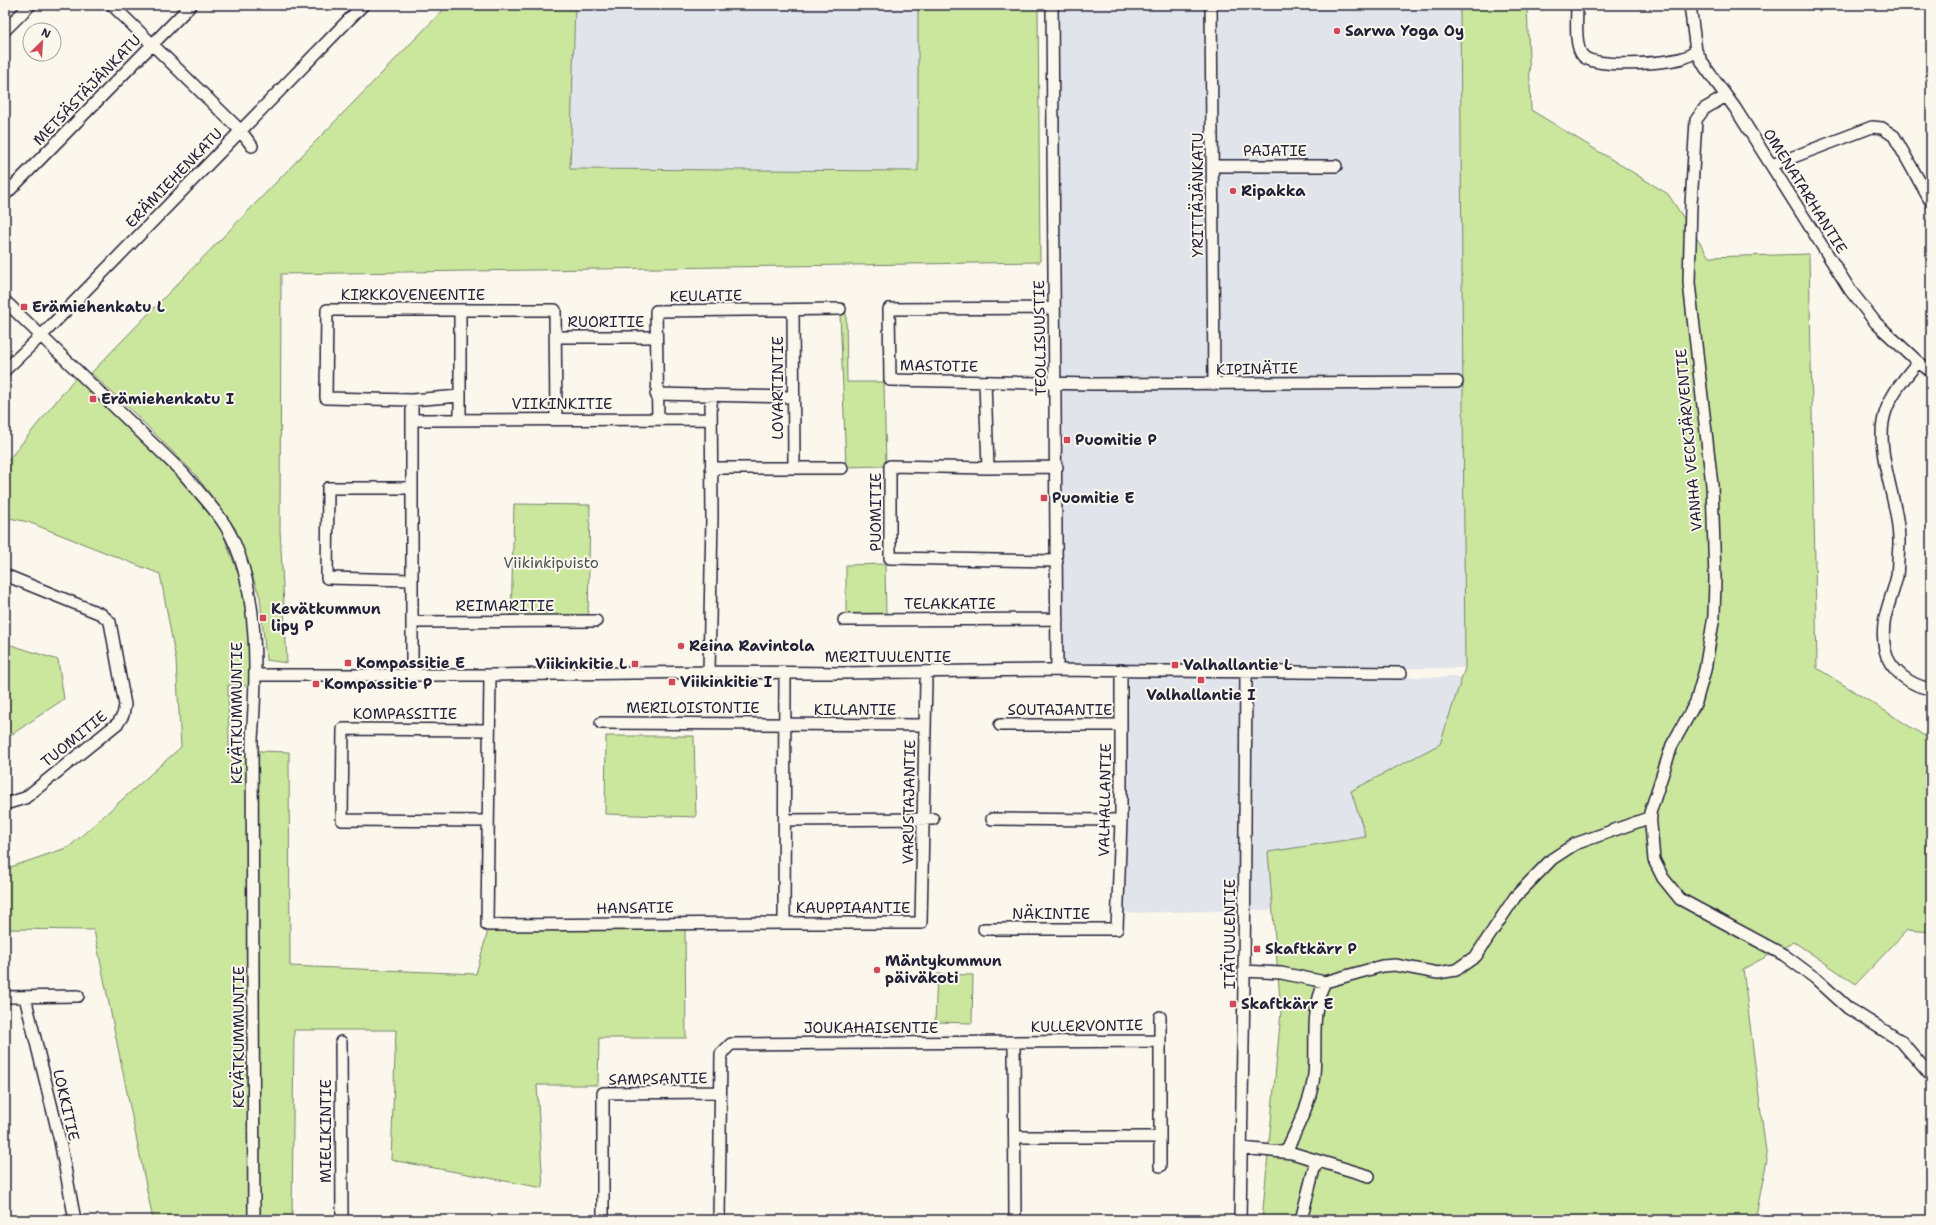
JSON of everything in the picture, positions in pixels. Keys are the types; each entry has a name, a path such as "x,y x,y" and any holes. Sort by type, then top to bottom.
{"street":[{"path":"5,30 30,5"},
{"path":"112,5 240,130 252,146"},
{"name":"METSÄSTÄJÄNKATU","path":"5,195 191,5"},
{"name":"ERÄMIEHENKATU","path":"5,370 41,336 363,5"},
{"name":"TEOLLISUUSTIE","path":"1052,5 1058,670"},
{"name":"YRITTÄJÄNKATU","path":"1211,5 1214,166 1214,384"},
{"path":"1577,5 1578,48 1583,56 1592,62 1647,63 1683,58 1696,51"},
{"name":"OMENATARHANTIE","path":"1690,5 1696,51 1713,79 1772,165 1850,290 1876,323 1918,362 1931,371"},
{"name":"VANHA VECKJÄRVENTIE","path":"1726,96 1704,109 1696,120 1690,205 1689,283 1712,485 1715,579 1714,616 1705,670 1696,702 1672,745 1650,813 1654,860 1663,878 1680,899 1784,955 1815,978 1848,1008 1901,1041 1931,1075"},
{"path":"1772,165 1872,127 1882,128 1894,136 1931,202"},
{"name":"PAJATIE","path":"1214,166 1336,166"},
{"name":"KEVÄTKUMMUNTIE","path":"5,301 182,473 206,499 225,526 242,562 248,584 255,675 252,739 254,1220"},
{"name":"MASTOTIE","path":"1054,308 889,309 890,380 1056,383"},
{"name":"KEULATIE","path":"658,419 656,394 656,311 840,309"},
{"name":"KIRKKOVENEENTIE","path":"460,396 412,400 326,398 326,310 555,310 556,337"},
{"path":"460,310 460,419"},
{"name":"LOVARTINTIE","path":"793,310 794,467"},
{"path":"556,337 556,418"},
{"name":"RUORITIE","path":"556,337 656,338"},
{"path":"1918,362 1897,387 1884,420 1883,452 1898,521 1899,544 1897,576 1887,605 1883,627 1885,650 1890,662 1904,678 1931,689"},
{"path":"985,382 988,468"},
{"name":"KIPINÄTIE","path":"1056,383 1214,384 1457,382"},
{"path":"656,394 793,397"},
{"path":"709,672 712,468 711,395"},
{"path":"412,400 412,674"},
{"name":"VIIKINKITIE","path":"412,420 556,418 712,419"},
{"name":"PUOMITIE","path":"1056,467 988,468 890,466 890,558 1056,561"},
{"path":"712,468 842,468"},
{"path":"411,488 328,488 327,578 411,580"},
{"name":"TUOMITIE","path":"5,575 101,614 110,622 125,705 123,715 118,723 25,798 5,804"},
{"name":"TELAKKATIE","path":"844,620 1057,619"},
{"name":"REIMARITIE","path":"413,622 596,621"},
{"name":"MERITUULENTIE","path":"255,675 490,675 1058,670 1246,673 1401,673"},
{"name":"VALHALLANTIE","path":"1117,929 1121,820 1122,670"},
{"path":"784,923 785,673"},
{"name":"ITÄTUULENTIE","path":"1240,1220 1244,970 1246,673"},
{"name":"HANSATIE","path":"490,675 488,730 487,925 784,923"},
{"name":"VARUSTAJANTIE","path":"921,923 928,819 925,725 926,682"},
{"name":"MERILOISTONTIE","path":"601,723 784,724"},
{"name":"KILLANTIE","path":"784,724 925,725"},
{"name":"SOUTAJANTIE","path":"1000,725 1121,724"},
{"name":"KOMPASSITIE","path":"488,730 343,729 342,820 488,821"},
{"path":"1244,970 1281,973 1325,982 1382,966 1395,965 1438,974 1456,970 1476,956 1514,897 1552,859 1576,844 1651,817"},
{"path":"785,820 928,819"},
{"path":"992,819 1121,820"},
{"name":"KAUPPIAANTIE","path":"784,923 921,923"},
{"name":"NÄKINTIE","path":"984,929 1117,929"},
{"path":"1286,1152 1310,1098 1313,1082 1316,1005 1325,982"},
{"path":"5,997 78,996"},
{"name":"LOKKITIE","path":"25,997 60,1141 75,1220"},
{"name":"KULLERVONTIE","path":"1160,1017 1160,1166"},
{"name":"KULLERVONTIE","path":"1014,1042 1160,1041"},
{"name":"MIELIKINTIE","path":"341,1042 342,1220"},
{"path":"1014,1042 1015,1220"},
{"name":"JOUKAHAISENTIE","path":"719,1220 721,1054 731,1044 1014,1042"},
{"name":"SAMPSANTIE","path":"603,1220 603,1093 720,1092"},
{"path":"1015,1137 1160,1137"},
{"path":"1242,1148 1286,1152 1369,1176"},
{"path":"1301,1220 1316,1161"}],"shaded area":[{"path":"575,5 918,5 918,171 570,169"},
{"path":"1055,5 1460,5 1465,668 1058,669"},
{"path":"1129,677 1464,677 1462,905 1124,913"}],"green space":[{"path":"448,5 575,5 570,169 918,171 918,5 1038,5 1040,262 281,274 280,530 287,663 266,660 260,597 235,528 195,474 133,412 91,373"},
{"path":"1460,5 1527,5 1531,110 1668,194 1709,257 1809,254 1817,668 1931,740 1931,932 1907,930 1856,984 1794,942 1743,969 1767,1160 1755,1220 1262,1220 1281,1012 1268,852 1366,837 1351,791 1440,744 1465,668"},
{"path":"840,313 846,313 847,382 884,382 886,466 846,467"},
{"path":"76,377 180,479 221,529 249,602 252,669 249,686 228,685 229,745 230,750 289,752 290,966 476,974 488,930 685,929 686,1038 599,1038 598,1085 537,1085 543,1188 391,1160 396,1030 294,1030 292,1220 153,1220 94,930 5,929 5,869 69,847 181,747 176,660 160,574 28,522 5,517 5,464"},
{"name":"Viikinkipuisto","path":"514,504 590,505 588,621 511,623"},
{"path":"885,564 886,616 846,616 846,565"},
{"path":"5,643 58,660 64,699 5,739"},
{"path":"606,736 694,736 696,817 605,814"},
{"path":"937,974 973,975 972,1023 935,1022"}],"place":[{"name":"Sarwa Yoga Oy","path":"1337,31"},
{"name":"Ripakka","path":"1233,191"},
{"name":"Erämiehenkatu L","path":"24,307"},
{"name":"Erämiehenkatu I","path":"93,399"},
{"name":"Puomitie P","path":"1067,440"},
{"name":"Puomitie E","path":"1044,498"},
{"name":"Kevätkummun lipy P","path":"263,618"},
{"name":"Reina Ravintola","path":"681,646"},
{"name":"Kompassitie E","path":"348,663"},
{"name":"Viikinkitie L","path":"635,664"},
{"name":"Valhallantie L","path":"1175,665"},
{"name":"Valhallantie I","path":"1201,680"},
{"name":"Viikinkitie I","path":"672,682"},
{"name":"Kompassitie P","path":"316,684"},
{"name":"Skaftkärr P","path":"1257,949"},
{"name":"Mäntykummun päiväkoti","path":"877,970"},
{"name":"Skaftkärr E","path":"1233,1004"}]}
